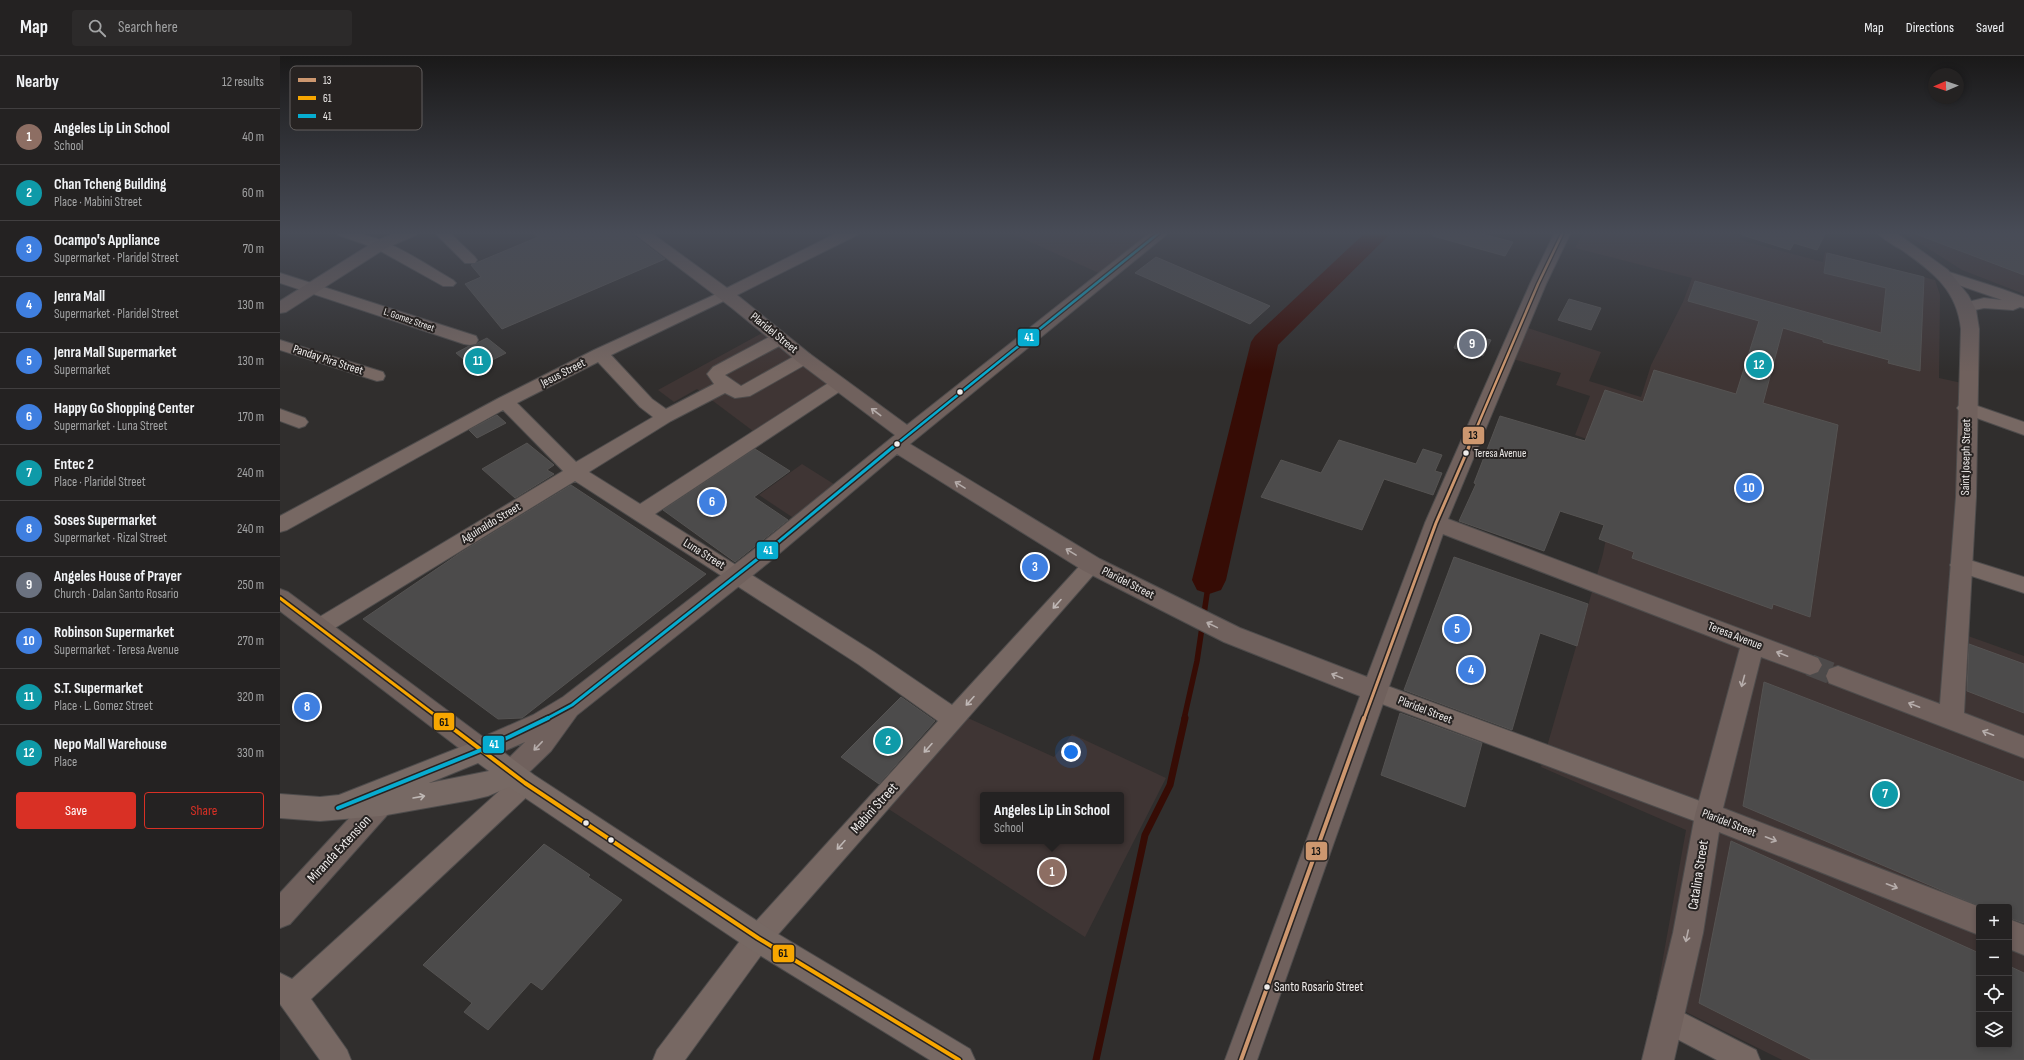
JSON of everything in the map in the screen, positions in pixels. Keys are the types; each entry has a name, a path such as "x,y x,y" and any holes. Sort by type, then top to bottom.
{"main road":[{"path":"338,808 481,750 518,778 758,938 959,1060"},
{"path":"280,806 320,809 381,804 518,778"}],"street":[{"name":"L. Gomez Street","path":"283,279 470,340"},
{"path":"280,308 324,279"},
{"path":"441,279 448,283"},
{"name":"Plaridel Street","path":"703,279 839,384 902,440 1092,565 1232,635 1374,691 1708,815 1976,920"},
{"name":"Jesus Street","path":"280,526 505,402 600,354 757,279"},
{"path":"280,598 481,750 542,723 572,705 737,574 1102,279"},
{"path":"1241,1060 1436,523 1540,279"},
{"name":"Saint Joseph Street","path":"1948,279 1966,307 1970,329 1966,408 1966,497 1960,565 1951,718"},
{"path":"1956,279 1993,290 2024,303"},
{"path":"1966,307 1984,303 2024,306"},
{"path":"779,339 719,371 716,374 716,377 735,392 744,392 804,358"},
{"name":"Panday Pira Street","path":"280,345 377,376"},
{"path":"600,354 640,398 665,418"},
{"path":"640,514 839,384"},
{"name":"Aguinaldo Street","path":"318,628 665,418 726,385"},
{"name":"Luna Street","path":"505,402 575,472 737,574 866,658 954,719"},
{"path":"1966,408 2024,429"},
{"path":"280,415 299,422"},
{"name":"Teresa Avenue","path":"1436,523 1810,666"},
{"name":"Mabini Street","path":"667,1060 758,938 1092,565"},
{"path":"1960,565 2024,585"},
{"name":"Catalina Street","path":"1658,1060 1694,901 1708,815 1753,643"},
{"path":"1838,676 2024,747"},
{"path":"337,1060 286,992 518,778 542,743 572,705"},
{"name":"Miranda Extension","path":"280,914 381,804 398,783"},
{"path":"2012,935 2024,940"},
{"path":"1668,1019 1746,1060"}],"shaded area":[{"path":"1692,279 1935,280 1940,295 1939,378 1962,383 1957,632 2024,656 2024,1060 1782,1060 1656,997 1686,830 1541,767 1603,554 1623,451 1575,435 1590,396 1556,385 1561,373 1513,359 1528,328 1601,352 1589,381 1641,397 1651,365 1683,302"},
{"path":"1985,279 2024,279 2024,294"},
{"path":"764,332 832,383 753,431 697,389 674,402 658,390"},
{"path":"802,464 837,486 795,519 759,495"},
{"path":"968,718 1054,757 1072,734 1166,778 1085,937 887,808"}],"building":[{"path":"477,279 619,279 502,329 465,284"},
{"path":"1148,279 1207,279 1270,306 1250,324"},
{"path":"1848,279 1924,279 1920,371 1888,363 1889,360 1823,342 1823,340 1783,328 1763,403 1838,425 1810,617 1773,604 1772,609 1632,558 1634,552 1599,539 1604,525 1560,511 1544,551 1459,521 1476,484 1474,483 1500,416 1585,441 1605,390 1643,402 1654,370 1736,394 1759,321 1688,301 1695,281 1881,333 1886,288"},
{"path":"1569,299 1601,308 1591,330 1558,320"},
{"path":"1461,332 1491,340 1483,356 1454,348"},
{"path":"487,338 506,353 475,369 456,353 469,346 476,345"},
{"path":"497,415 506,423 477,438 469,430"},
{"path":"1339,440 1416,464 1423,449 1442,455 1435,471 1442,473 1433,495 1384,479 1362,530 1261,497 1281,460 1321,473"},
{"path":"527,443 554,465 547,470 554,474 515,498 482,469"},
{"path":"755,449 790,471 754,497 788,520 735,562 663,510"},
{"path":"571,485 706,574 522,718 498,719 363,619 460,553"},
{"path":"1454,557 1588,604 1577,646 1540,633 1512,730 1404,690"},
{"path":"1969,644 2024,664 2024,713 1967,691"},
{"path":"1764,682 2024,782 2024,923 2012,919 2012,904 1976,905 1743,806"},
{"path":"901,697 935,721 879,784 841,757"},
{"path":"1400,713 1482,743 1465,807 1381,775"},
{"path":"1731,841 1976,952 1976,1048 2012,1048 2012,967 2024,973 2024,1060 1812,1060 1699,1003"},
{"path":"544,844 590,875 588,877 622,900 542,990 531,982 488,1030 464,1012 472,1003 423,965"}],"waterway":[{"path":"1209,580 1265,342 1331,279"},
{"path":"1184,719 1197,661 1209,580"},
{"path":"1096,1060 1145,835 1170,785 1185,718"}],"tunnel":[{"path":"1810,665 1838,676"}],"transit line":[{"name":"41","path":"338,808 486,748 515,735 572,705 760,557 939,409 1101,279"},
{"name":"13","path":"1241,1060 1436,523 1540,279"},
{"name":"61","path":"280,598 525,783 758,938 959,1060"}],"place":[{"name":"Angeles House of Prayer","path":"1472,344"},
{"name":"S.T. Supermarket","path":"478,361"},
{"name":"Nepo Mall Warehouse","path":"1759,365"},
{"name":"Teresa Avenue","path":"1466,453"},
{"name":"Robinson Supermarket","path":"1749,488"},
{"name":"Happy Go Shopping Center","path":"712,502"},
{"name":"Ocampo's Appliance","path":"1035,567"},
{"name":"Jenra Mall Supermarket","path":"1457,629"},
{"name":"Jenra Mall","path":"1471,670"},
{"name":"Soses Supermarket","path":"307,707"},
{"name":"Chan Tcheng Building","path":"888,741"},
{"name":"Entec 2","path":"1885,794"},
{"name":"Angeles Lip Lin School","path":"1052,872"},
{"name":"Santo Rosario Street","path":"1267,987"}]}
